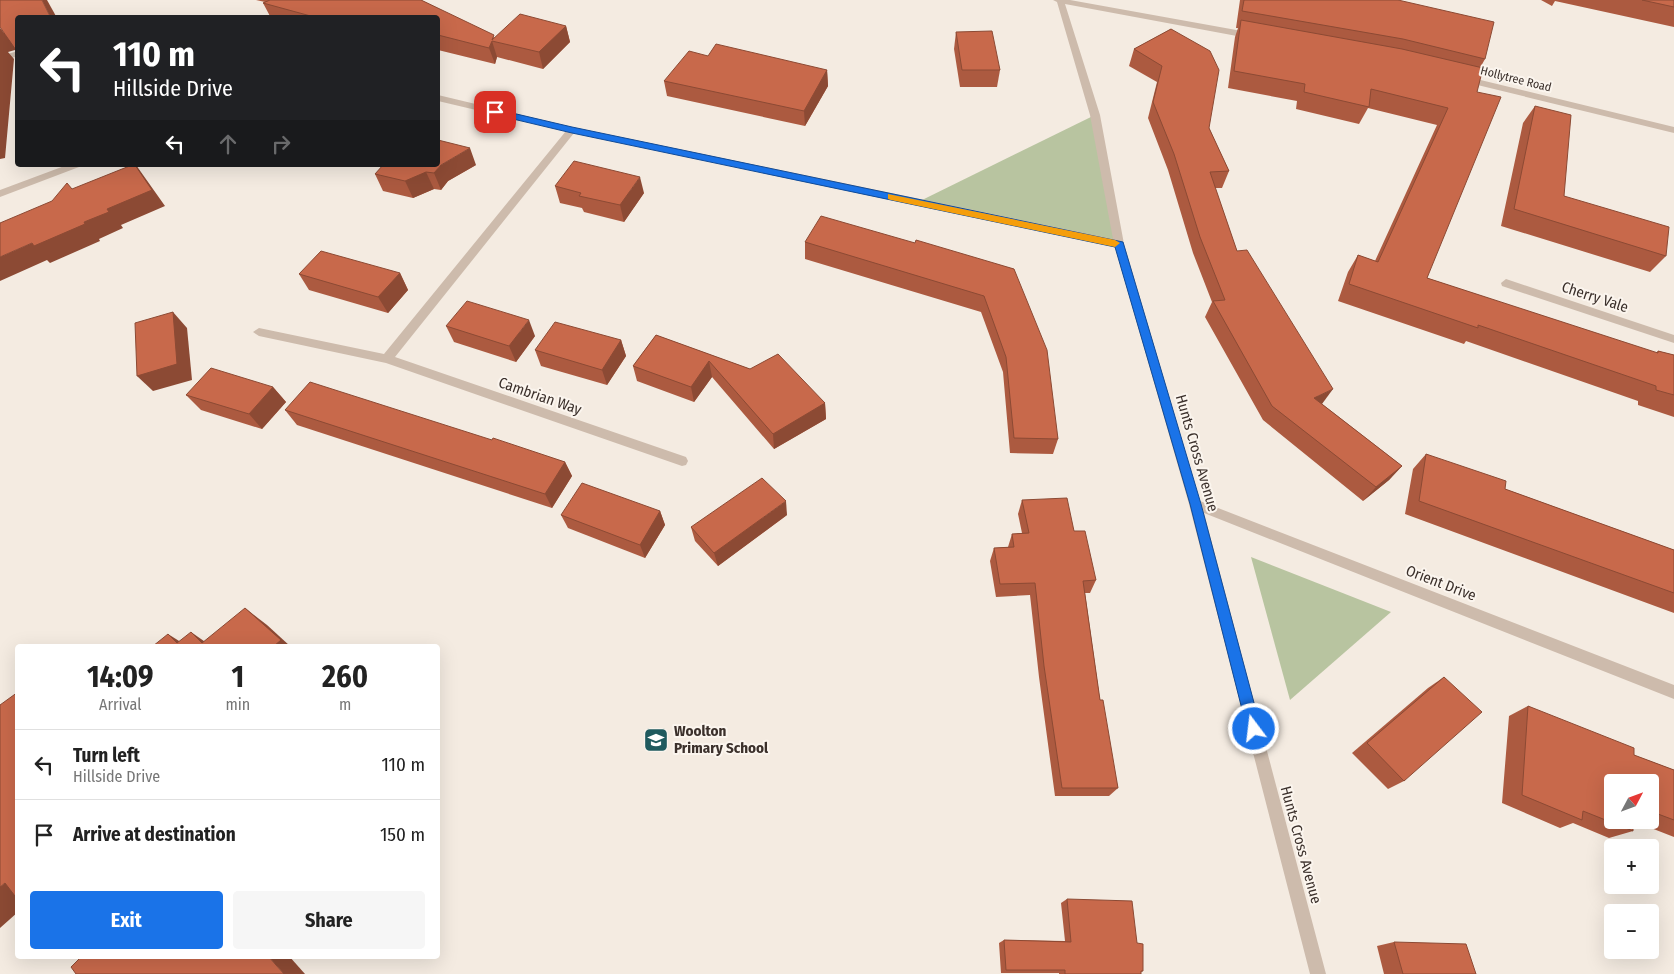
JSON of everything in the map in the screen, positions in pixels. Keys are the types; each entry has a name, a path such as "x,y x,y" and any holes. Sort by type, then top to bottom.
{"street":[{"path":"1059,0 1266,38"},
{"name":"Hunts Cross Avenue","path":"1059,0 1095,115 1120,244 1196,504 1318,974"},
{"path":"0,59 15,53"},
{"name":"Hollytree Road","path":"1451,76 1674,130"},
{"path":"440,98 572,130 1120,244"},
{"path":"387,359 572,130"},
{"path":"0,194 71,167"},
{"name":"Cherry Vale","path":"1506,283 1674,339"},
{"name":"Cambrian Way","path":"259,332 387,359 682,461"},
{"name":"Orient Drive","path":"1196,504 1674,692"}],"green space":[{"path":"1095,115 1119,244 918,202"},
{"path":"1251,557 1391,612 1290,700"}],"building":[{"path":"0,0 42,0 50,15 15,15 15,49 0,27"},
{"path":"270,0 421,0 494,35 492,40 520,14 566,26 539,52 492,41 489,48 440,36 440,15 307,15 263,3"},
{"path":"1244,0 1398,0 1494,22 1485,59 1403,39 1242,11"},
{"path":"1642,0 1674,0 1674,7"},
{"path":"1241,20 1402,49 1483,68 1477,92 1501,97 1427,278 1658,353 1658,351 1674,355 1674,395 1656,390 1656,386 1478,325 1478,328 1349,284 1358,255 1378,262 1448,108 1371,89 1369,107 1304,92 1305,84 1234,71"},
{"path":"1171,29 1210,51 1219,70 1209,128 1229,171 1210,172 1237,251 1247,250 1333,389 1314,398 1402,466 1376,487 1272,406 1213,301 1225,300 1200,237 1174,154 1153,102 1162,66 1134,49"},
{"path":"992,31 1000,70 962,70 956,32"},
{"path":"716,44 827,70 804,111 664,81 689,51 708,56"},
{"path":"1535,106 1571,115 1564,196 1669,227 1666,256 1514,209"},
{"path":"440,140 470,148 440,166"},
{"path":"574,161 640,177 620,205 579,196 581,193 555,186"},
{"path":"127,167 136,167 152,190 107,209 109,212 84,222 85,224 34,246 32,243 0,257 0,223 52,201 67,183 72,189"},
{"path":"381,167 439,167 434,173 426,172 405,181 375,174"},
{"path":"821,216 915,243 916,240 1014,269 1047,350 1058,439 1014,438 1006,357 984,296 805,242"},
{"path":"321,251 400,273 378,297 299,274"},
{"path":"467,301 529,320 509,346 446,326"},
{"path":"173,312 177,364 137,376 135,323"},
{"path":"555,322 621,340 602,370 535,350"},
{"path":"656,335 750,369 778,354 825,403 773,434 709,361 691,387 633,366"},
{"path":"211,368 273,387 249,414 186,395"},
{"path":"310,382 565,462 545,494 285,410"},
{"path":"1426,454 1506,481 1505,489 1674,550 1674,593 1419,501"},
{"path":"762,478 786,501 714,553 691,527"},
{"path":"582,483 660,511 640,545 561,515"},
{"path":"1067,498 1074,531 1085,531 1096,580 1083,581 1100,700 1103,700 1118,788 1062,788 1044,666 1035,583 1000,584 994,548 1014,547 1012,534 1029,533 1022,500"},
{"path":"245,608 281,640 276,644 156,644 168,634 177,643 191,632 202,643"},
{"path":"1444,677 1482,712 1404,781 1367,743"},
{"path":"15,694 15,896 5,883 0,887 0,705"},
{"path":"1528,706 1634,748 1634,755 1674,770 1674,820 1659,814 1659,774 1604,774 1604,819 1583,811 1582,820 1522,795"},
{"path":"1067,899 1132,901 1137,943 1143,944 1143,971 1141,971 1141,974 1065,974 1065,970 1006,970 1004,940 1071,942"},
{"path":"1394,942 1466,944 1476,974 1403,974"},
{"path":"79,959 271,959 284,974 76,974 71,967"}],"slow traffic":[{"path":"891,197 1115,243"}],"place":[{"name":"Woolton Primary School","path":"656,740"}],"route":[{"path":"495,112 572,130 1120,244 1196,504 1254,729"}]}
